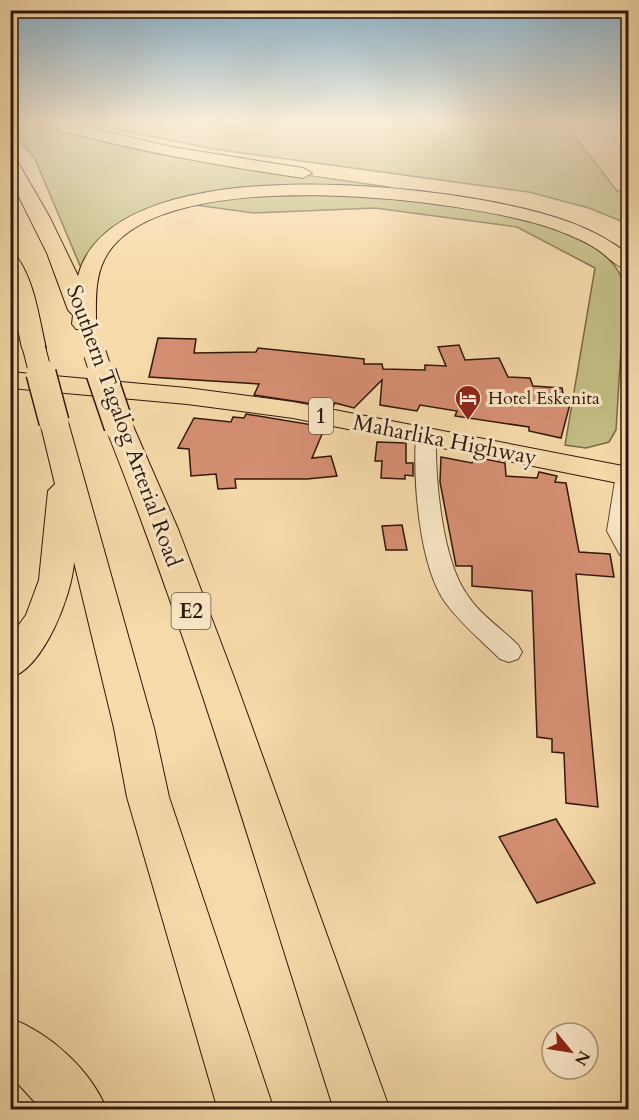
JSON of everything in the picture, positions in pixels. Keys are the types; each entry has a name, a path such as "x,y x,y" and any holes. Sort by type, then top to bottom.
{"highway":[{"name":"Southern Tagalog Arterial Road","path":"16,173 33,202 68,274 119,426 166,540 362,1110"},
{"path":"300,173 495,199 540,208 585,220 628,243"},
{"path":"84,324 85,282 92,260 106,241 133,223 164,210 209,198 253,190 297,189 356,192 471,205 528,215 566,227 603,244 628,264"},
{"path":"10,261 21,290 159,832 246,1110"},
{"name":"Maharlika Highway","path":"10,380 187,396 281,408 426,436 628,468"},
{"path":"10,665 43,618 56,580 65,462"},
{"path":"10,1044 30,1058 79,1110"}],"street":[{"path":"426,436 424,476 440,563 455,598 509,652"},
{"path":"625,538 628,468"}],"shaded area":[{"path":"41,173 293,173 389,187 386,192 326,188 180,202 104,238 81,268"},
{"path":"391,173 603,173 617,191 628,191 628,224 589,208 529,192"},
{"path":"354,194 453,206 530,221 564,232 593,246 613,264 625,284 616,430 609,442 586,448 565,445 595,268 517,227 375,208 254,213 195,205 229,197"}],"building":[{"path":"158,338 196,339 194,353 256,352 258,348 364,359 364,364 382,364 383,369 425,370 425,365 446,366 438,347 459,345 465,360 499,358 508,377 530,378 533,386 562,388 564,399 571,400 561,438 529,431 529,427 455,416 457,411 420,405 417,411 380,405 382,380 354,408 335,403 333,407 254,395 259,384 149,377"},
{"path":"246,414 325,427 312,458 331,456 337,476 307,479 235,479 236,488 218,489 216,474 191,476 189,449 178,448 194,418 231,422 233,417 244,418"},
{"path":"377,442 406,443 406,463 413,463 413,476 405,475 405,479 381,478 382,461 375,461"},
{"path":"441,457 472,463 475,457 505,463 506,476 537,478 539,472 557,476 555,482 566,483 579,552 610,554 614,577 576,574 598,807 566,803 564,753 552,752 552,739 537,737 532,591 472,586 472,566 456,566 440,482"},
{"path":"402,525 407,550 386,550 382,526"},
{"path":"556,819 595,883 537,903 499,837"}],"place":[{"name":"Hotel Eskenita","path":"468,421"}]}
